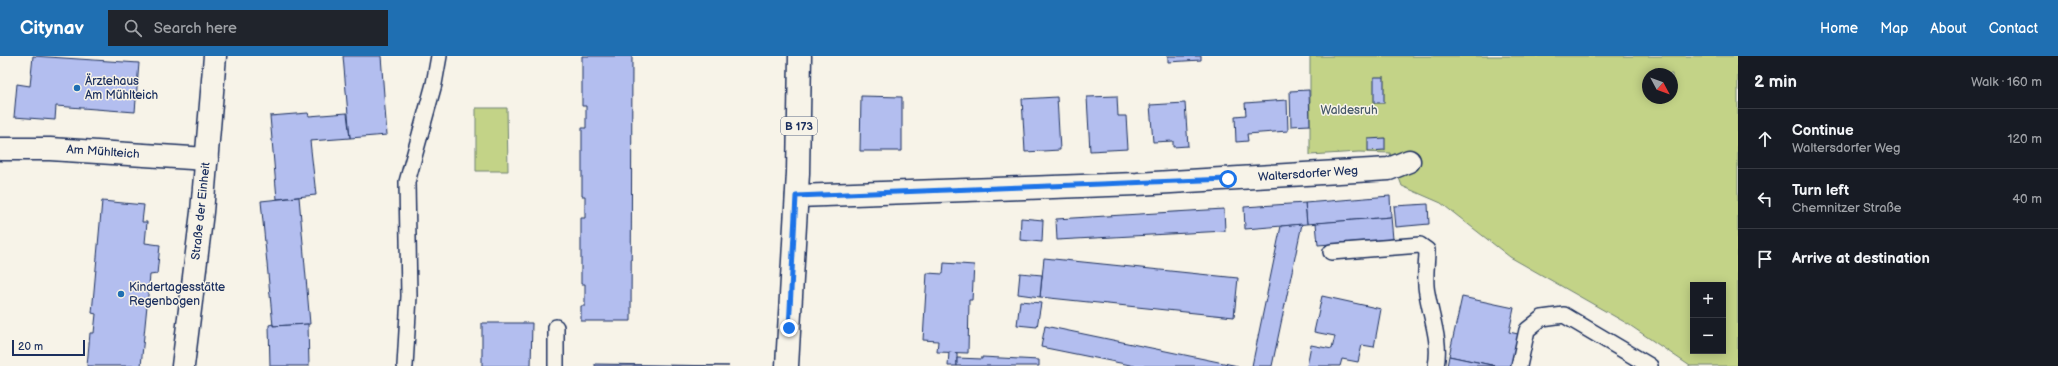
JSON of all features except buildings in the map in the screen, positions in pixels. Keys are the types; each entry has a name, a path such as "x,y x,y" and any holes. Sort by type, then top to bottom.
{"street":[{"name":"Straße der Einheit","path":"183,366 202,212 215,56"},
{"name":"B 173","path":"787,366 796,196 800,56"},
{"name":"Am Mühlteich","path":"0,149 50,149 207,159"},
{"name":"Waltersdorfer Weg","path":"796,196 1223,180 1389,169 1409,160"}],"lane":[{"path":"405,366 409,296 407,182 434,84 439,56"},
{"path":"1331,252 1420,245 1427,250 1426,292 1436,331 1438,355 1436,366"},
{"path":"1519,366 1527,330 1542,318 1564,315 1650,366"},
{"path":"556,327 556,366"}],"green space":[{"name":"Waldesruh","path":"1310,56 1738,56 1738,366 1690,366 1628,324 1510,257 1441,203 1402,186 1390,153 1359,152 1310,155"},
{"path":"476,108 507,108 508,171 476,171"}],"place":[{"name":"Ärztehaus Am Mühlteich","path":"77,88"},
{"name":"Kindertagesstätte Regenbogen","path":"121,294"}],"route":[{"path":"789,328 796,196 1137,184 1228,179"}]}
